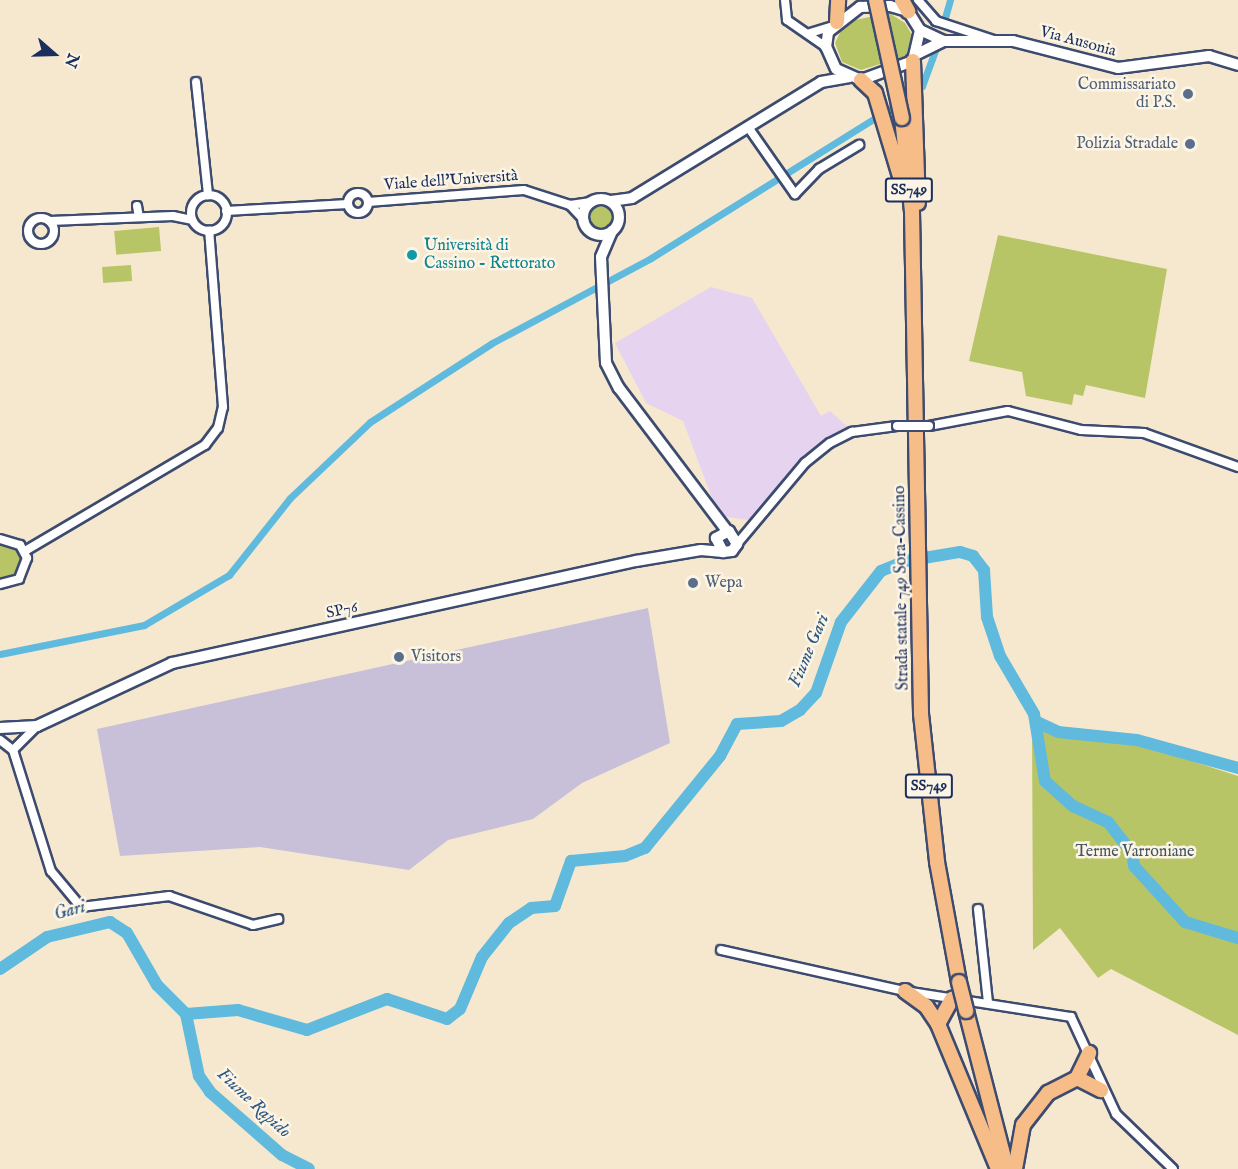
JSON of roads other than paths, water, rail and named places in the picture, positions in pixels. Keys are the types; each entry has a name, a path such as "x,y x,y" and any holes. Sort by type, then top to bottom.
{"highway":[{"path":"835,24 838,0"},
{"name":"Strada statale 749 Sora-Cassino","path":"876,0 902,118 914,262 917,589 921,714 937,862 959,982 1007,1169"},
{"path":"914,262 917,114 912,78 915,57"},
{"path":"856,78 877,101 885,126 904,192 914,262"},
{"path":"905,992 926,1006 938,1024 998,1169"},
{"path":"938,1024 952,999"},
{"path":"1015,1169 1019,1135 1030,1114 1048,1093 1077,1078 1089,1053"},
{"path":"1077,1078 1101,1089"}],"street":[{"path":"785,0 787,20 810,33 827,50 836,69 856,78"},
{"path":"918,0 936,21 997,40"},
{"path":"737,544 723,534 714,518 619,388 603,348 601,257 584,220 591,202 632,198 821,82 856,78 915,57 920,30 905,5 860,7 835,24 810,33"},
{"path":"821,82 835,24"},
{"name":"Via Ausonia","path":"920,30 944,41 997,40 1118,68 1209,56 1238,64"},
{"name":"Via Ausonia","path":"915,57 944,41"},
{"path":"196,82 208,195"},
{"path":"748,128 788,189 799,193 819,169 860,145"},
{"name":"Viale dell'Università","path":"368,202 524,190 570,205 591,202"},
{"path":"226,212 348,204 360,212 368,202 357,193 348,204"},
{"path":"173,216 191,209 208,195"},
{"path":"208,195 222,202 226,212 222,225 209,231"},
{"path":"601,257 612,231 632,198"},
{"path":"611,201 619,219"},
{"name":"Viale dell'Università","path":"570,205 584,220"},
{"path":"137,206 139,217"},
{"path":"191,209 192,220"},
{"path":"71,211 72,222"},
{"path":"72,222 54,232 44,244 29,237 33,221 72,222 139,217 173,216 192,220 209,231"},
{"path":"50,221 54,232"},
{"path":"25,551 205,445 218,428 223,407 209,231"},
{"path":"591,231 612,231"},
{"path":"723,534 723,552 737,544 748,528 811,458 852,432 897,426 928,426 1008,411 1081,430 1144,433 1238,467"},
{"path":"723,534 748,528"},
{"name":"SP76","path":"701,550 723,534"},
{"path":"0,539 14,540 25,551 24,573 13,583 0,584"},
{"name":"SP76","path":"0,728 37,726 172,663 701,550 723,552"},
{"path":"14,750 37,726"},
{"path":"0,740 14,750 51,871 81,908 169,896 253,925 278,919"},
{"path":"978,909 988,1004"},
{"path":"721,950 905,992 1071,1017 1089,1053 1101,1089 1130,1132 1173,1169"}],"waterway":[{"path":"944,21 950,0"},
{"path":"0,654 144,625 229,575 290,498 370,422 492,343 651,258 909,97 922,86 936,48"},
{"name":"Fiume Gari","path":"186,1014 238,1010 307,1030 387,999 447,1019 460,1009 482,957 509,923 531,908 555,906 571,861 625,856 645,848 720,756 737,724 781,721 800,710 816,693 841,622 881,571 906,561 960,552 973,556 984,570 987,617 1000,656 1034,714 1045,781 1073,806 1108,822 1132,853 1134,866 1185,922 1238,938"},
{"path":"1037,722 1058,732 1137,740 1238,768"},
{"name":"Gari","path":"0,969 47,937 110,922 127,933 157,985 186,1014"},
{"name":"Fiume Rapido","path":"186,1014 199,1076 210,1092 282,1155 309,1169"}],"place":[{"name":"Commissariato di P.S.","path":"1188,94"},
{"name":"Polizia Stradale","path":"1190,144"},
{"name":"Università di Cassino - Rettorato","path":"412,255"},
{"name":"Wepa","path":"693,583"},
{"name":"Visitors","path":"399,657"}],"park label":[{"name":"Terme Varroniane","path":"1135,852"}]}
